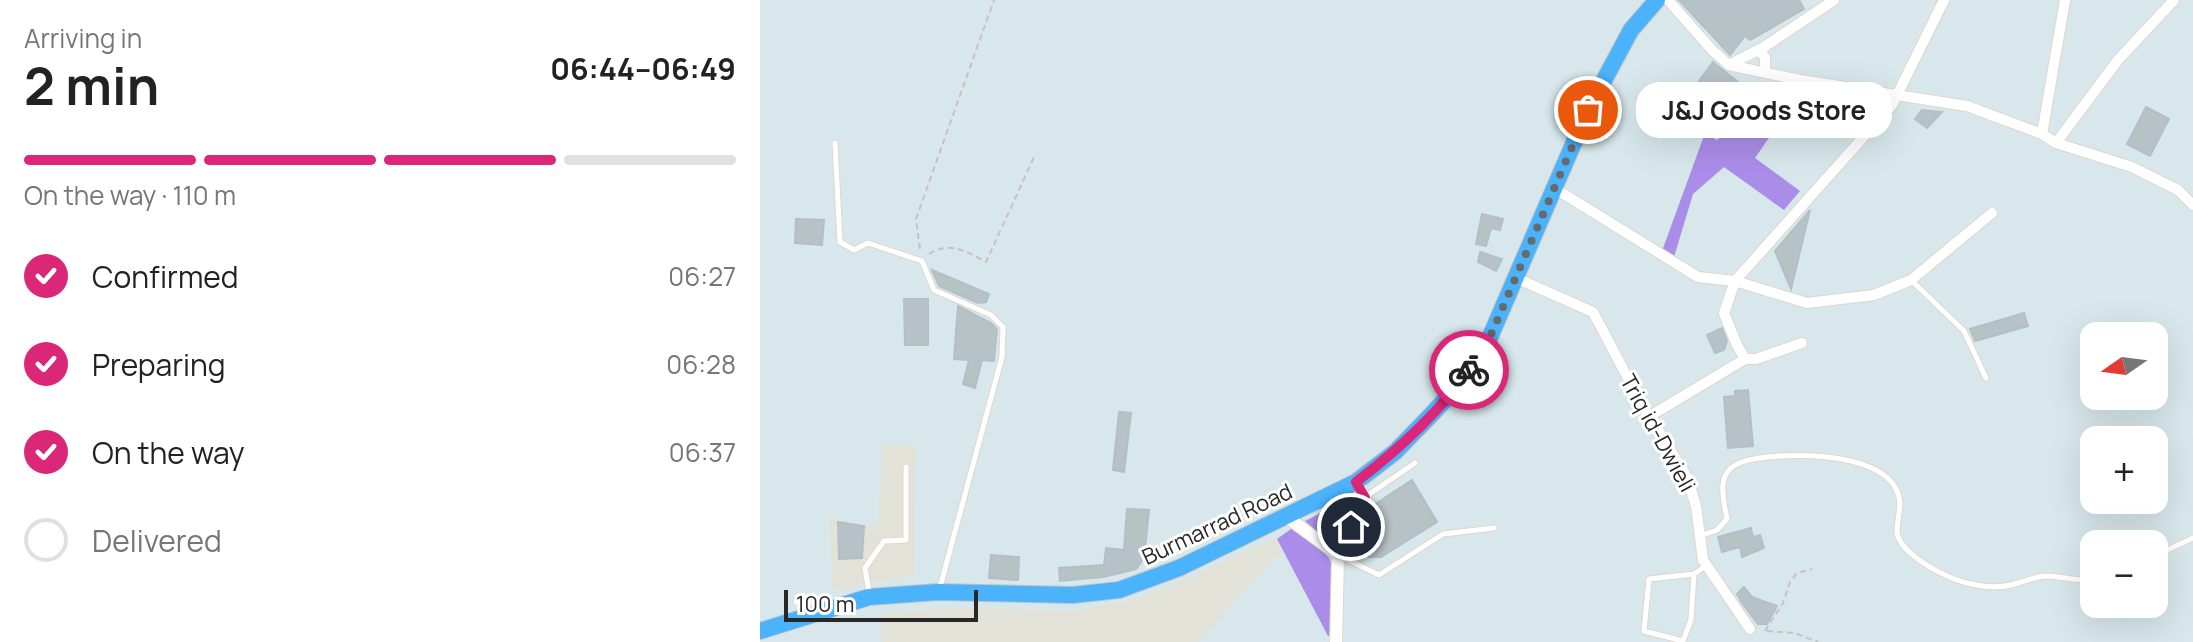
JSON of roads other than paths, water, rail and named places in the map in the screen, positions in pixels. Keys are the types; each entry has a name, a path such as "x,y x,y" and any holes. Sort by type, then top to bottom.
{"main road":[{"path":"1631,30 1643,0"},
{"name":"Burmarrad Road","path":"760,631 869,597 938,592 1073,595 1119,590 1179,568 1356,482 1395,452 1455,389 1487,344 1588,110 1631,30 1657,0"}],"street":[{"path":"1668,0 1729,65 1967,106 2042,134 2056,143 2132,167 2178,190 2193,205"},
{"path":"1729,65 1758,50 1834,0"},
{"path":"1745,359 1724,313 1735,281 1892,105 1944,0"},
{"path":"2042,134 2065,0"},
{"path":"2056,143 2118,60 2174,0"},
{"path":"1758,50 1765,57 1765,73"},
{"path":"1554,188 1698,277 1735,281 1807,303 1874,295 1911,280 1992,213"},
{"name":"Triq id-Dwieli","path":"1516,278 1593,312 1687,477 1695,501 1701,555 1706,566 1750,629"},
{"path":"1650,416 1745,359 1756,359 1802,343"},
{"path":"1336,642 1338,555 1365,498 1356,482"},
{"path":"1287,517 1338,555"}],"lane":[{"path":"835,143 840,242 854,250 868,243 922,261 934,290 991,315 1003,327 1002,357 938,592"},
{"path":"1911,280 1964,331 1986,378"},
{"path":"1699,536 1717,530 1727,519 1722,492 1723,477 1732,466 1771,455 1819,456 1861,464 1895,486 1901,502 1897,535 1904,547 1945,575 1990,587 2048,576 2080,580"},
{"path":"1365,498 1415,463"},
{"path":"869,597 865,568 884,541 906,540 906,467"},
{"path":"1338,555 1379,575 1443,534 1494,528"},
{"path":"2168,550 2193,538"},
{"path":"1694,574 1691,620 1683,641 1644,631 1649,579 1694,574 1706,566"}],"place":[{"name":"J&J Goods Store","path":"1588,110"}]}
